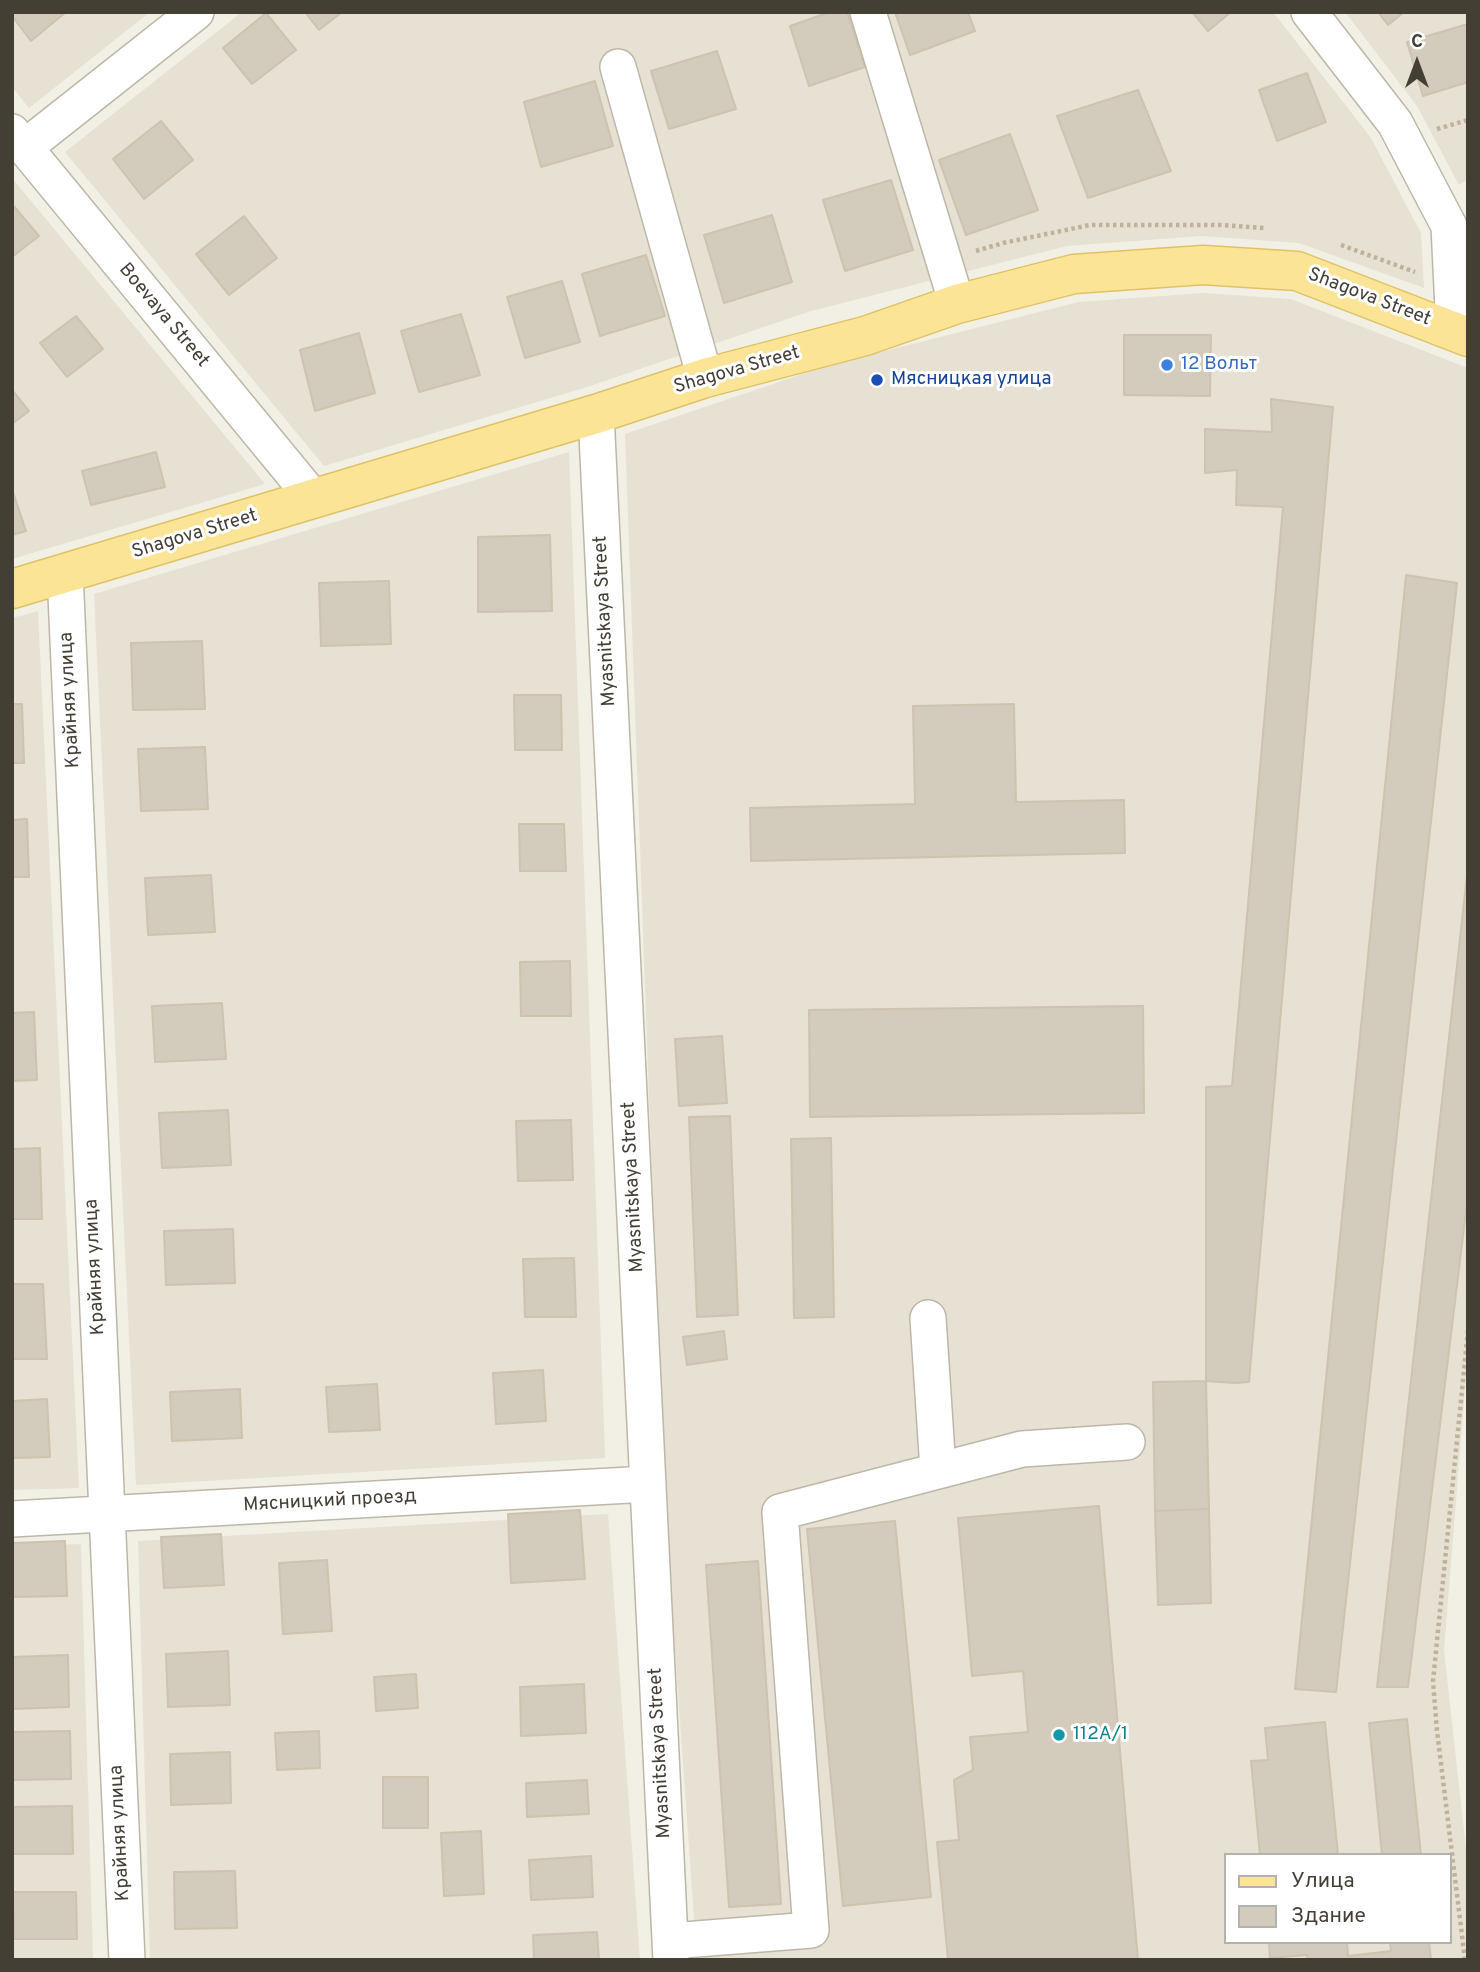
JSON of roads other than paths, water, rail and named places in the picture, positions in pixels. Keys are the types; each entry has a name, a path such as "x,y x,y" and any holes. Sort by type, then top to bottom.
{"main road":[{"name":"Shagova Street","path":"12,589 596,414 705,378 865,336 957,304 1074,274 1203,265 1297,271 1461,334"}],"street":[{"path":"18,140 196,12"},
{"path":"869,12 957,304"},
{"path":"1309,12 1395,123 1449,226 1461,334"},
{"path":"618,67 705,378"},
{"name":"Boevaya Street","path":"18,140 314,499"},
{"name":"Myasnitskaya Street","path":"596,414 671,1950"},
{"name":"Крайняя улица","path":"65,573 127,1960"},
{"path":"928,1318 938,1470"},
{"path":"671,1950 811,1930 780,1512 1022,1448 1127,1442"},
{"name":"Мясницкий проезд","path":"12,1519 648,1484"}],"place":[{"name":"12 Вольт","path":"1167,365"},
{"name":"Мясницкая улица","path":"877,380"},
{"name":"112А/1","path":"1059,1735"}]}
